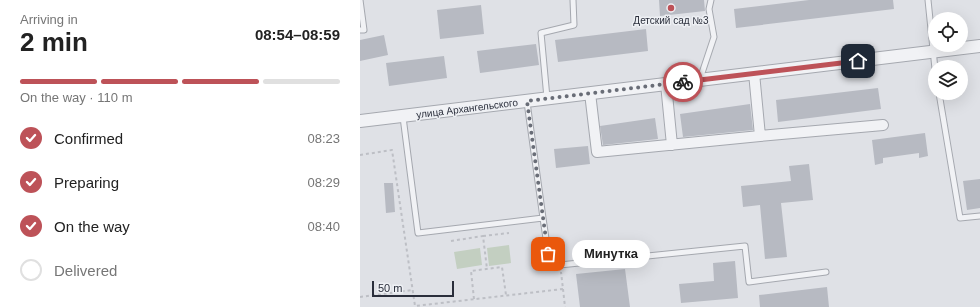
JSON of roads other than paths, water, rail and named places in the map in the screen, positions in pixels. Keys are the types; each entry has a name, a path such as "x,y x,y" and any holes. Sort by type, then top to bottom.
{"street":[{"name":"улица Архангельского","path":"968,48 980,46"},
{"name":"улица Архангельского","path":"360,121 932,52"},
{"path":"754,73 760,136"},
{"path":"666,84 672,145"},
{"path":"590,93 597,152 883,125"}],"lane":[{"path":"360,0 364,30 360,30"},
{"path":"547,98 541,33 574,25 573,0"},
{"path":"700,80 714,37 709,9 711,0"},
{"path":"928,0 929,12"},
{"path":"932,52 933,60"},
{"path":"940,100 960,218 980,216"},
{"path":"527,101 550,266 745,246 749,282 826,272"},
{"path":"403,116 418,233 543,218"}],"place":[{"name":"Детский сад №3","path":"671,8"},
{"name":"Минутка","path":"548,254"}]}
